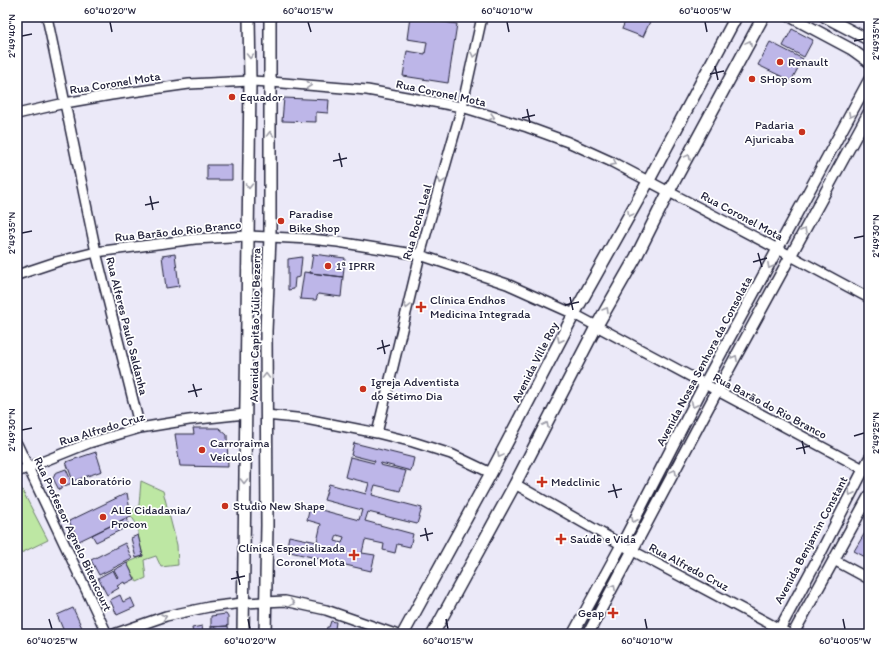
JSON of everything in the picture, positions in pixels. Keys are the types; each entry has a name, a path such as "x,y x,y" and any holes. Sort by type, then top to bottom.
{"main road":[{"name":"Avenida Capitão Júlio Bezerra","path":"243,634 250,81 249,17"},
{"name":"Avenida Capitão Júlio Bezerra","path":"265,634 267,525 266,331 270,237 270,17"},
{"name":"Avenida Ville Roy","path":"403,634 491,473 574,314 649,180 736,17"},
{"path":"433,634 515,484 596,328 636,257 669,191 763,17"},
{"path":"792,17 851,49 869,62"},
{"path":"825,17 869,40"},
{"name":"Avenida Nossa Senhora da Consolata","path":"573,634 622,544 704,385 779,249 869,80"},
{"path":"588,634 717,391 869,112"},
{"name":"Avenida Benjamin Constant","path":"778,631 866,471 869,459"},
{"path":"793,634 869,496"}],"street":[{"name":"Rua Alferes Paulo Saldanha","path":"47,17 96,252 140,428"},
{"name":"Rua Rocha Leal","path":"377,433 420,255 462,107 482,17"},
{"name":"Rua Coronel Mota","path":"17,114 65,103 111,95 189,84 250,81 367,90 462,107 568,142 612,162 649,180 869,298"},
{"name":"Rua Barão do Rio Branco","path":"17,275 56,262 96,252 143,244 248,236 338,242 420,255 507,284 574,314 596,328 866,471"},
{"name":"Rua Alfredo Cruz","path":"17,472 89,444 140,428 189,420 245,414"},
{"path":"266,415 306,419 377,433 413,442 451,454 491,473"},
{"name":"Rua Professor Agnelo Bitencourt","path":"17,444 107,634"},
{"name":"Rua Alfredo Cruz","path":"515,484 632,551 778,631 789,634"},
{"path":"834,560 869,579"},
{"path":"114,634 166,616 209,607 243,603 285,601 326,610 395,634"}],"green space":[{"path":"141,481 163,491 177,545 178,565 161,567 156,556 144,560 146,578 137,582 127,563 143,556 138,535 138,526 131,516 133,510 139,505"},
{"path":"17,484 19,484 48,540 17,555"}],"building":[{"path":"410,17 457,24 448,83 403,76 407,51 425,54 427,42 407,39"},
{"path":"627,17 652,17 643,37 622,29"},
{"path":"792,29 813,40 804,57 783,46"},
{"name":"Renault","path":"770,42 803,59 791,81 758,65"},
{"path":"284,98 329,100 328,113 316,112 316,122 282,121"},
{"path":"207,165 232,165 232,180 207,180"},
{"path":"175,254 179,286 166,288 162,256"},
{"name":"1ª IPRR","path":"313,254 345,258 343,277 310,273"},
{"path":"302,257 300,277 295,278 294,289 288,290 288,259"},
{"path":"304,272 343,277 341,297 318,294 316,300 300,299"},
{"name":"Carroraima Veículos","path":"193,428 219,428 227,435 228,467 180,466 175,434 194,434"},
{"path":"354,443 414,458 411,471 381,463 380,465 406,471 400,491 375,485 372,495 422,508 417,524 368,512 365,521 413,534 410,547 397,544 395,553 383,550 384,544 365,540 362,553 375,555 371,571 286,551 289,536 317,542 321,524 307,520 310,507 359,520 362,510 324,500 329,484 366,494 369,483 345,477 350,457 374,463 375,461 351,455","holes":["337,535 344,537 342,543 335,541"]},
{"path":"96,452 102,471 73,481 66,462"},
{"name":"Laboratório","path":"66,469 72,483 62,487 59,490 53,478 55,473"},
{"name":"ALE Cidadania/ Procon","path":"127,493 131,516 79,541 69,521"},
{"path":"126,518 129,526 96,542 92,535"},
{"path":"869,526 869,559 854,551"},
{"path":"138,535 143,556 136,558 131,538"},
{"path":"125,543 132,559 99,575 91,560"},
{"path":"127,563 135,579 117,586 119,588 107,595 98,578 113,570 117,578 118,577 114,570"},
{"path":"120,595 123,602 131,598 135,607 117,615 110,600"},
{"path":"73,608 83,630 74,634 65,634 57,615"},
{"path":"226,614 228,617 228,626 211,627 211,616"},
{"path":"331,621 336,622 336,634 325,634 327,627 329,627"},
{"path":"202,626 203,634 193,634 192,628"},
{"path":"228,626 229,634 211,634 211,627"}],"place":[{"name":"Renault","path":"780,62"},
{"name":"SHop som","path":"752,79"},
{"name":"Equador","path":"232,97"},
{"name":"Padaria Ajuricaba","path":"802,132"},
{"name":"Paradise Bike Shop","path":"281,221"},
{"name":"1ª IPRR","path":"328,266"},
{"name":"Clínica Endhos Medicina Integrada","path":"421,307"},
{"name":"Igreja Adventista do Sétimo Dia","path":"363,389"},
{"name":"Carroraima Veículos","path":"202,450"},
{"name":"Laboratório","path":"63,481"},
{"name":"Medclinic","path":"542,482"},
{"name":"Studio New Shape","path":"225,506"},
{"name":"ALE Cidadania/ Procon","path":"103,517"},
{"name":"Saúde e Vida","path":"561,539"},
{"name":"Clínica Especializada Coronel Mota","path":"354,555"},
{"name":"Geap","path":"613,613"}]}
